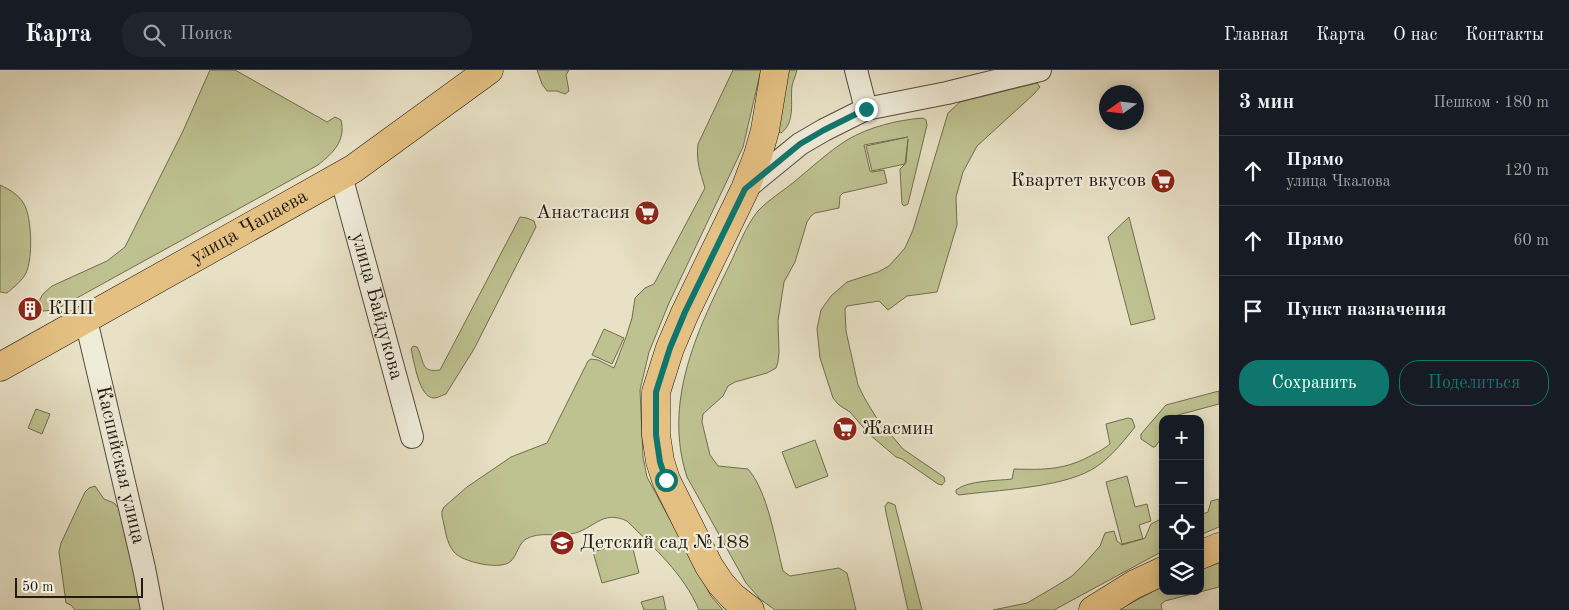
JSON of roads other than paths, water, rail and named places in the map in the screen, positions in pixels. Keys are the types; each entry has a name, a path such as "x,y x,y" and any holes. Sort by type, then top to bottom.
{"main road":[{"name":"улица Чапаева","path":"0,367 354,169 489,70"},
{"path":"750,610 733,597 721,584 709,566 666,480 660,462 656,435 656,392 670,348 685,312 745,189 764,130 775,70"},
{"path":"1204,553 1219,547"},
{"path":"1093,610 1133,585 1159,573"}],"street":[{"path":"856,70 866,109"},
{"path":"745,189 800,144 866,109 947,93 1040,70"},
{"name":"улица Байдукова","path":"341,176 412,437"},
{"name":"Каспийская улица","path":"86,320 140,549 152,610"}],"place":[{"name":"Квартет вкусов","path":"1163,181"},
{"name":"Анастасия","path":"647,213"},
{"name":"КПП","path":"30,309"},
{"name":"Жасмин","path":"845,429"},
{"name":"Детский сад №188","path":"562,543"}]}
